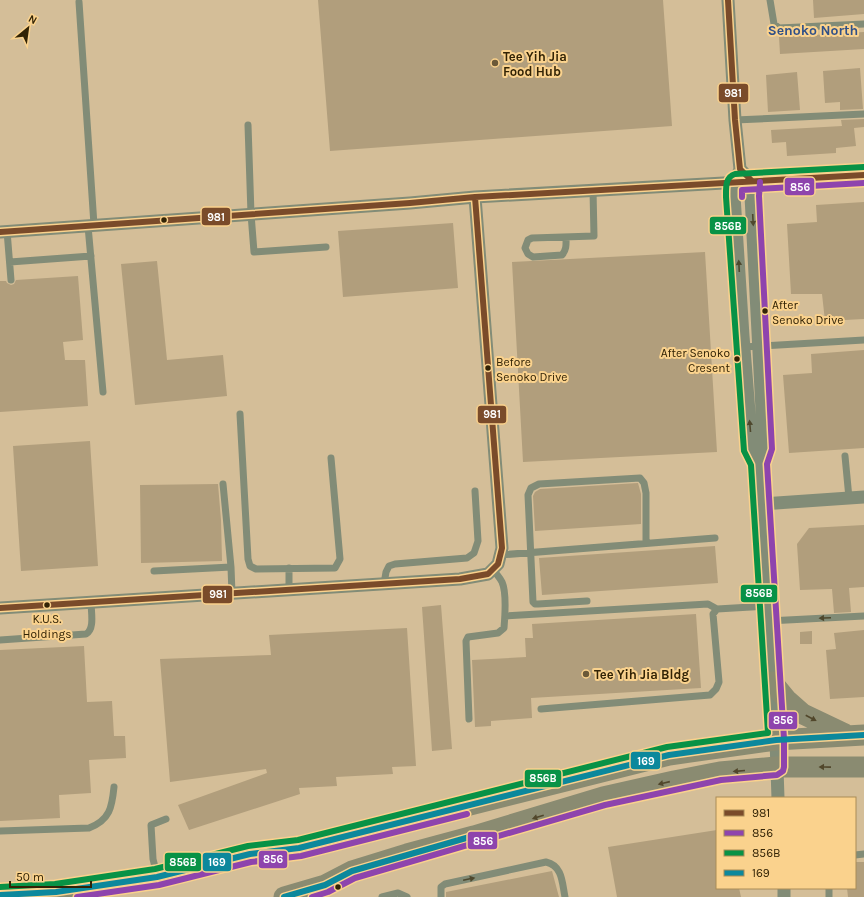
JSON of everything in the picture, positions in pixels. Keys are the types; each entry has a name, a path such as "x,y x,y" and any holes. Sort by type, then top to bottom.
{"main road":[{"path":"772,682 786,699 803,714 856,735"},
{"path":"0,895 56,892 157,877 250,854 299,848 669,756 776,740 856,735"},
{"path":"284,897 325,885 352,871 603,797 674,781 720,772 776,767 864,768"}],"street":[{"path":"728,0 735,120 740,169 735,182 735,204 744,347 752,450 759,463"},
{"path":"740,169 752,181 751,196 764,449 759,463 776,740 778,797"},
{"path":"4,232 475,197 864,175"},
{"path":"0,608 460,579 488,574 498,564 502,548 475,197"},
{"path":"761,504 864,497"}],"lane":[{"path":"770,0 774,24 780,28 864,24"},
{"path":"79,2 91,225 91,256 103,392"},
{"path":"735,120 864,114"},
{"path":"248,125 251,214 254,252 326,247"},
{"path":"566,237 566,247 562,255 533,257 528,254 526,248 528,240 532,238 594,236 593,190"},
{"path":"4,232 10,262 11,280"},
{"path":"10,262 91,256"},
{"path":"744,347 864,340"},
{"path":"240,414 248,559 250,566 256,569 335,568 340,559 331,458"},
{"path":"845,456 849,498"},
{"path":"587,601 535,604 533,602 528,495 531,488 539,484 640,478 644,483 646,493 646,543"},
{"path":"223,484 231,567 232,594"},
{"path":"384,584 386,572 389,566 395,564 467,558 474,553 478,541 475,491"},
{"path":"500,555 715,538"},
{"path":"154,571 231,567"},
{"path":"289,568 290,590"},
{"path":"469,719 466,641 468,637 498,633 504,628 504,588 502,581 493,569"},
{"path":"0,640 86,634 90,632 91,627 91,602"},
{"path":"505,616 708,604 716,609 767,606"},
{"path":"540,709 710,695 720,682 713,620 713,614 716,609"},
{"path":"768,621 864,616"},
{"path":"0,831 89,828 98,825 108,815 112,807 114,787"},
{"path":"157,877 153,859 151,825 166,819"},
{"path":"441,897 442,887 445,884 546,862 552,863 561,873 565,897"},
{"path":"382,897 398,893 407,897"}],"building":[{"name":"Tee Yih Jia Food Hub","path":"318,0 663,0 672,126 330,151"},
{"path":"813,0 864,0 864,14 814,18"},
{"path":"864,32 864,49 780,54 779,37"},
{"path":"860,68 863,109 840,110 840,102 825,103 823,71"},
{"path":"797,72 800,110 768,112 766,75"},
{"path":"864,119 864,127 854,128 856,146 836,148 836,153 787,156 786,142 772,143 771,130 842,126 841,120"},
{"path":"864,202 864,319 825,321 822,294 791,294 787,224 817,222 816,205"},
{"path":"453,223 458,288 343,297 338,231"},
{"path":"705,252 717,452 523,462 512,262"},
{"path":"157,261 167,360 223,355 227,396 135,405 121,264"},
{"path":"78,276 83,340 63,342 65,360 85,360 88,406 0,412 0,281 6,281 11,285 14,284 16,280"},
{"path":"864,350 864,448 789,453 783,375 812,373 811,354"},
{"path":"90,441 98,566 21,571 13,446"},
{"path":"638,483 641,494 641,524 535,531 533,496 535,492 540,489"},
{"path":"218,484 222,561 141,563 140,485"},
{"path":"864,525 864,587 849,588 851,612 834,613 832,589 800,590 797,544 809,528"},
{"path":"715,546 718,583 542,595 539,558"},
{"path":"441,605 452,749 432,751 422,607"},
{"name":"Tee Yih Jia Bldg","path":"696,614 701,688 531,698 532,718 491,721 491,726 475,727 472,660 526,657 525,638 533,638 532,624"},
{"path":"407,628 416,766 392,767 393,774 336,777 337,786 299,788 300,794 189,830 178,805 267,773 266,769 170,782 160,659 271,655 269,635"},
{"path":"864,630 864,697 830,699 826,650 836,649 834,633"},
{"path":"812,631 812,644 800,644 800,632"},
{"path":"84,646 87,702 112,701 114,736 125,736 126,758 89,760 91,793 59,795 60,818 0,821 0,650"},
{"path":"716,830 716,889 739,889 741,897 617,897 608,847"},
{"path":"856,862 864,862 864,897 848,897 847,889 856,889"},
{"path":"552,871 559,897 446,897 446,892"}],"transit line":[{"name":"981","path":"728,0 735,120 740,169 752,181"},
{"name":"856B","path":"0,887 55,884 155,869 248,846 298,840 667,747 768,733 751,465 744,451 726,197 727,183 729,178 735,174 864,167"},
{"name":"981","path":"0,232 410,203 475,197 864,175"},
{"name":"856","path":"312,897 328,892 355,878 605,805 721,780 777,775 783,771 784,739 767,464 772,449 759,196 760,182"},
{"name":"856","path":"742,197 742,190 864,183"},
{"name":"981","path":"0,608 460,579 488,574 498,564 502,548 475,197"},
{"name":"169","path":"0,895 56,892 157,877 250,854 299,848 669,755 776,740 864,735"},
{"name":"856","path":"77,897 159,885 251,862 301,856 467,814"},
{"name":"169","path":"284,897 325,885 352,871 473,836"}],"place":[{"name":"Tee Yih Jia Food Hub","path":"495,63"},
{"name":"After Senoko Drive","path":"765,311"},
{"name":"After Senoko Cresent","path":"737,359"},
{"name":"Before Senoko Drive","path":"488,368"},
{"name":"K.U.S. Holdings","path":"47,605"},
{"name":"Tee Yih Jia Bldg","path":"586,674"}],"district":[{"name":"Senoko North","path":"813,30"}]}
